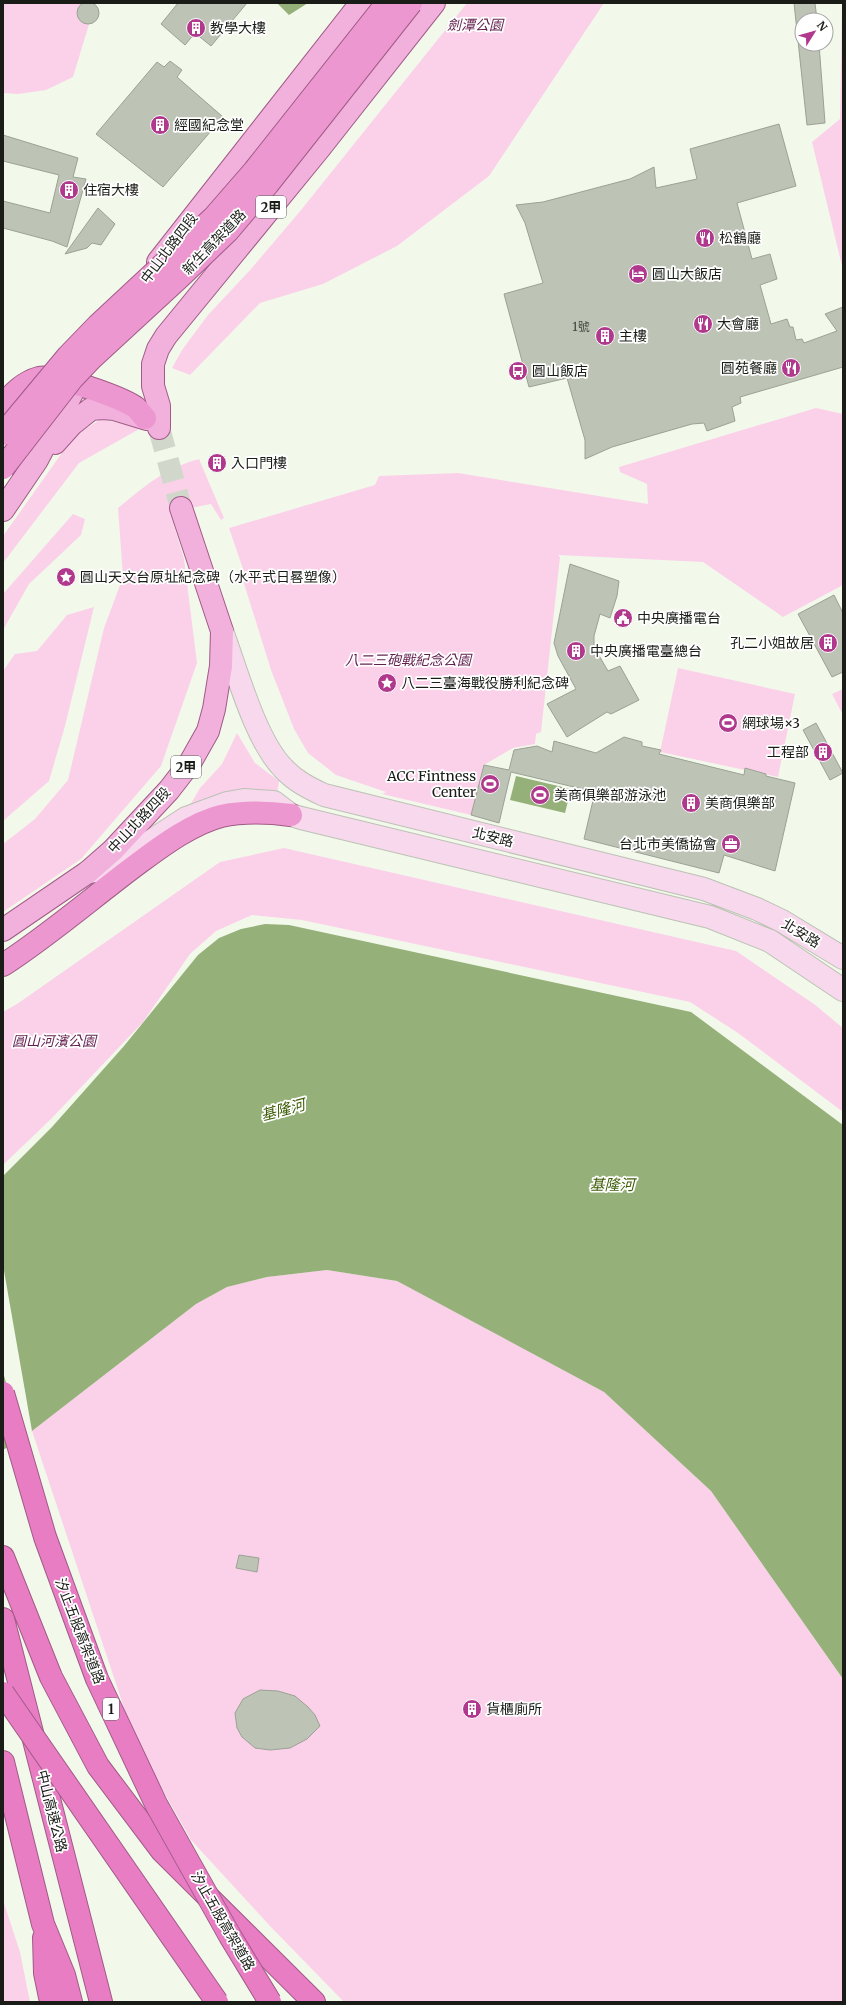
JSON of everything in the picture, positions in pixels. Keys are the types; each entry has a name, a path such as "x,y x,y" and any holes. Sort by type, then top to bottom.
{"highway":[{"name":"新生高架道路","path":"3,434 68,356 98,325 214,217 254,171 387,3"},
{"name":"新生高架道路","path":"3,468 72,379 91,359 180,277 233,225 268,184 411,3"},
{"path":"3,405 12,394 29,382 47,377 76,385 136,408 154,424"},
{"path":"3,965 33,945 164,844 189,830 220,816 243,812 272,812 291,815"},
{"name":"汐止五股高架道路","path":"3,1393 45,1536 97,1679 156,1804 230,1936 270,2002"},
{"path":"3,1557 51,1677 98,1766 162,1850 314,2002"},
{"name":"中山高速公路","path":"3,1619 101,2002"},
{"path":"3,1693 218,2002"},
{"path":"3,1762 43,1924 64,1975 71,2002"},
{"path":"43,1924 45,1973 51,2002"}],"main road":[{"name":"中山北路四段","path":"3,510 37,460 76,385 109,327 183,228 361,3"},
{"name":"2甲","path":"154,424 159,406 153,386 153,364 158,349 166,336 319,149 434,3"},
{"path":"37,460 72,424 91,409 114,409 154,424"},
{"name":"中山北路四段","path":"3,930 88,872 113,850 169,790 199,747 208,731 214,709 221,666 222,632 181,508"},
{"name":"北安路","path":"222,632 264,740 283,768 302,784 324,795 704,889 757,909 782,921 843,958"},
{"path":"88,872 108,869 186,818 227,802 244,800 274,802 291,815"},
{"name":"北安路","path":"291,815 710,917 770,941 843,990"}],"green space":[{"path":"3,3 92,3 90,21 73,77 46,90 18,94 3,93"},
{"name":"劍潭公園","path":"467,3 604,3 489,176 397,246 323,284 260,303 190,375 172,368 182,350 208,315 251,269 301,210"},
{"path":"842,3 843,270 812,142 840,119"},
{"name":"八二三砲戰紀念公園","path":"816,408 843,414 843,585 783,617 703,562 558,555 560,557 541,732 536,734 535,744 513,748 484,765 471,815 382,794 386,792 336,775 308,753 294,729 271,670 241,574 244,572 229,528 375,485 379,476 458,473 648,504 647,484 620,472 619,467"},
{"path":"101,419 141,428 79,463 3,563 3,536 74,436"},
{"path":"199,459 224,518 221,520 211,504 170,512 184,559 197,663 161,766 81,859 3,912 3,844 35,819 68,780 104,628 123,577 118,508 156,479 176,467"},
{"path":"73,514 85,519 81,535 29,584 3,630 3,594"},
{"path":"94,607 65,726 49,781 3,821 3,671 15,654 37,651 67,615"},
{"name":"網球場×3","path":"678,668 795,694 778,777 660,752"},
{"path":"843,689 843,715 832,694"},
{"path":"237,733 255,763 279,781 277,795 207,799 190,805 200,788 222,764"},
{"name":"圓山河濱公園","path":"284,848 736,951 814,1004 843,1028 843,1112 738,1033 690,1002 302,920 252,915 216,931 190,954 143,1022 51,1119 3,1165 3,1012 17,1004 220,862"},
{"path":"327,1270 397,1281 604,1392 711,1491 843,1679 843,2002 344,2002 270,1926 191,1840 135,1741 32,1431 196,1304 227,1287 267,1277"},
{"path":"3,1900 20,1952 30,2002 3,2002"}],"water":[{"path":"277,3 308,3 289,15"},
{"name":"美商俱樂部游泳池","path":"516,776 571,789 565,813 510,800"},
{"name":"基隆河","path":"265,924 289,925 691,1012 843,1125 843,1679 711,1491 604,1392 397,1281 327,1270 267,1277 227,1287 196,1304 32,1431 3,1450 3,1176 52,1127 124,1046 198,955 219,938 241,929"}],"pier":[{"path":"3,1265 32,1431 22,1439 3,1372"}],"building":[{"path":"88,2 96,5 99,13 96,21 88,24 80,21 77,13 80,5"},
{"name":"教學大樓","path":"178,3 247,3 211,46 195,33 185,45 161,24"},
{"path":"794,3 815,3 816,12 795,12"},
{"path":"799,52 820,52 825,123 807,125"},
{"name":"經國紀念堂","path":"170,61 182,70 177,77 223,117 163,187 96,134 157,62 164,67"},
{"path":"779,124 796,186 737,203 752,259 770,254 777,279 760,285 771,324 787,319 790,327 793,327 796,340 802,339 804,343 837,331 825,314 843,307 843,367 740,397 741,403 732,407 735,421 707,431 704,423 692,424 612,447 585,459 585,440 567,378 529,387 504,294 543,283 525,223 516,205 543,202 630,179 654,167 656,188 697,179 690,149"},
{"name":"住宿大樓","path":"3,135 78,158 73,177 86,179 67,247 52,241 3,228 3,201 50,213 59,175 3,161"},
{"path":"98,208 115,224 101,245 92,243 87,248 65,254"},
{"name":"中央廣播電臺總台","path":"570,564 619,581 617,596 610,618 600,614 594,636 594,647 608,671 620,666 639,700 611,714 607,712 567,737 547,704 576,689 558,656 554,643"},
{"name":"孔二小姐故居","path":"834,595 843,613 843,672 832,677 798,614"},
{"name":"工程部","path":"816,723 843,773 830,780 803,730"},
{"name":"美商俱樂部","path":"624,737 642,742 642,746 661,750 659,754 744,775 745,768 766,774 766,776 795,783 775,871 724,855 719,873 584,839 595,792 511,772 499,823 471,815 484,765 509,770 514,750 537,746 552,752 554,741 596,753"},
{"path":"239,1555 259,1558 257,1572 236,1568"},
{"path":"260,1690 278,1691 295,1696 315,1715 320,1726 307,1739 290,1748 270,1750 255,1748 242,1737 237,1728 235,1713 243,1699"}],"tunnel":[{"path":"159,428 181,508"}],"place":[{"name":"教學大樓","path":"196,28"},
{"name":"經國紀念堂","path":"160,125"},
{"name":"住宿大樓","path":"69,190"},
{"name":"松鶴廳","path":"705,238"},
{"name":"圓山大飯店","path":"638,274"},
{"name":"大會廳","path":"703,324"},
{"name":"主樓","path":"605,336"},
{"name":"圓苑餐廳","path":"791,368"},
{"name":"圓山飯店","path":"518,371"},
{"name":"入口門樓","path":"217,463"},
{"name":"圓山天文台原址紀念碑（水平式日晷塑像）","path":"66,577"},
{"name":"中央廣播電台","path":"623,618"},
{"name":"孔二小姐故居","path":"828,643"},
{"name":"中央廣播電臺總台","path":"576,651"},
{"name":"八二三臺海戰役勝利紀念碑","path":"387,683"},
{"name":"網球場×3","path":"728,723"},
{"name":"工程部","path":"823,752"},
{"name":"ACC Fintness Center","path":"490,784"},
{"name":"美商俱樂部游泳池","path":"540,795"},
{"name":"美商俱樂部","path":"691,803"},
{"name":"台北市美僑協會","path":"731,844"},
{"name":"貨櫃廁所","path":"472,1709"}]}
